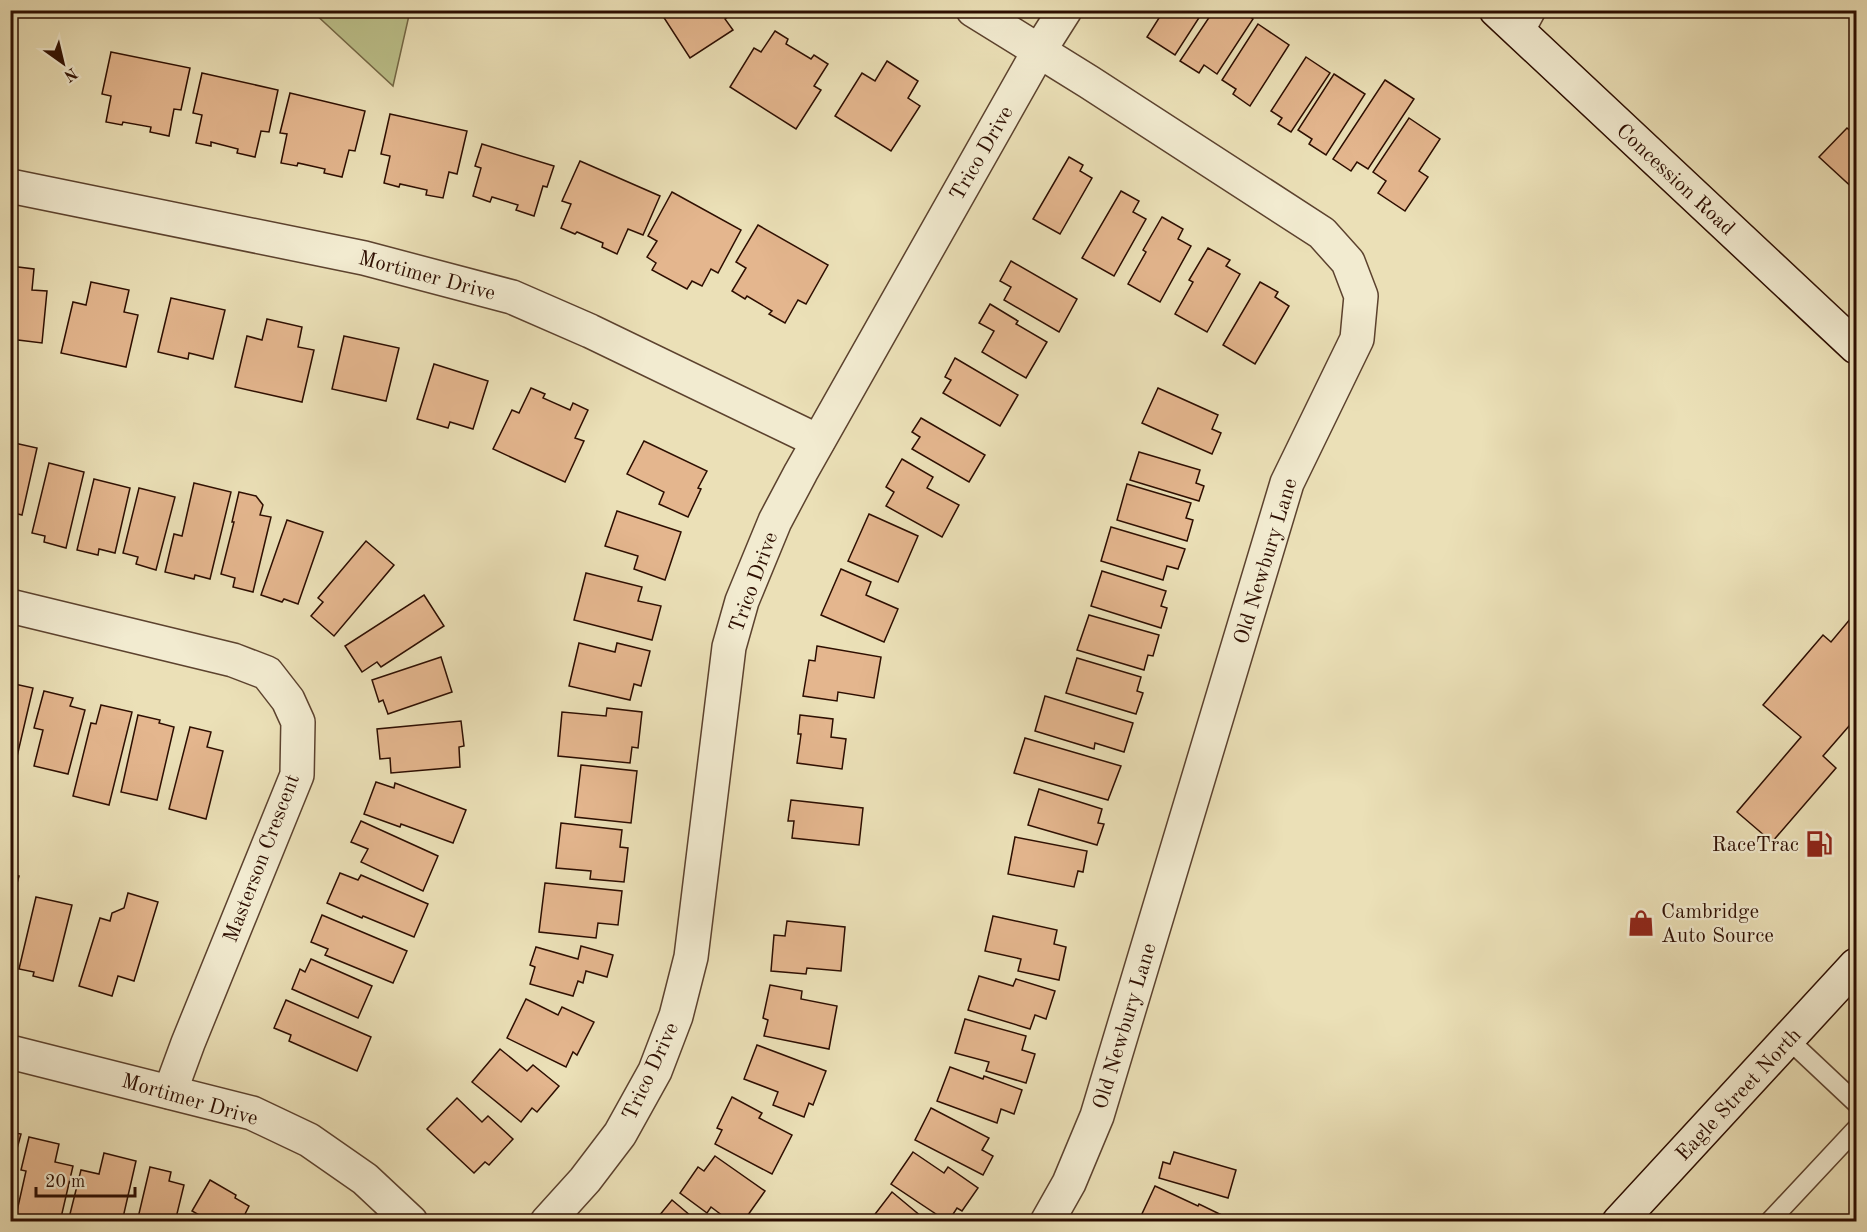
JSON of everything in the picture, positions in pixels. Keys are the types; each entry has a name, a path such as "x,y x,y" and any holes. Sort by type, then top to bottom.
{"street":[{"name":"Old Newbury Lane","path":"973,10 1322,233 1348,262 1361,296 1357,339 1287,483 1097,1116 1069,1183 1047,1221"},
{"name":"Trico Drive","path":"547,1221 585,1180 620,1134 655,1071 676,1016 691,957 729,647 742,601 776,522 818,441 1039,51 1065,10"},
{"name":"Concession Road","path":"1496,10 1530,23 1857,347"},
{"name":"Mortimer Drive","path":"10,186 364,258 512,297 590,331 818,441"},
{"name":"Masterson Crescent","path":"10,606 233,660 267,674 288,700 298,722 297,775 170,1092"},
{"name":"Eagle Street North","path":"1618,1221 1856,967"},
{"name":"Mortimer Drive","path":"10,1052 252,1113 309,1140 365,1179 411,1221"}],"lane":[{"path":"1789,1040 1857,1103"},
{"path":"1769,1221 1857,1129"}],"green space":[{"path":"312,11 410,11 393,86"}],"building":[{"path":"659,10 738,10 725,19 733,30 690,58"},
{"path":"1164,10 1204,10 1175,55 1147,37"},
{"path":"1214,10 1240,10 1253,19 1217,74 1204,65 1199,73 1180,61"},
{"path":"1258,24 1289,45 1250,106 1233,94 1236,89 1222,80"},
{"path":"775,31 788,39 786,44 811,59 814,55 828,64 814,86 821,90 796,129 730,87 754,48 761,52"},
{"path":"111,52 190,68 181,110 174,109 169,136 150,132 151,127 123,122 122,125 106,122 111,96 102,94"},
{"path":"1306,57 1330,73 1291,132 1278,124 1282,118 1271,111"},
{"path":"887,61 918,81 908,98 920,106 891,151 835,116 862,73 875,81"},
{"path":"202,73 278,90 269,132 261,131 255,157 237,153 238,149 211,142 211,146 196,143 202,115 193,113"},
{"path":"1334,74 1365,94 1326,155 1309,144 1312,139 1298,130"},
{"path":"1385,80 1414,99 1368,169 1357,162 1351,171 1333,159"},
{"path":"290,93 365,111 355,151 349,150 342,177 324,173 325,169 298,163 297,166 281,163 287,134 280,133"},
{"path":"390,114 467,131 457,174 449,172 443,198 426,195 427,190 384,183 390,156 381,154"},
{"path":"1409,118 1440,139 1419,171 1428,177 1405,211 1378,193 1386,181 1373,172"},
{"path":"1847,128 1856,136 1856,191 1819,157"},
{"path":"482,144 554,166 547,187 543,186 534,216 516,210 518,205 492,197 490,202 473,196 481,168 475,166"},
{"path":"1069,157 1083,165 1080,171 1092,178 1060,234 1033,219"},
{"path":"580,161 660,196 643,235 628,229 617,254 602,247 603,243 561,228 571,204 562,201"},
{"path":"1121,191 1139,201 1133,212 1146,219 1114,276 1082,258"},
{"path":"672,192 741,230 718,273 711,269 702,286 692,281 687,289 652,270 656,263 647,257 657,241 648,236"},
{"path":"1162,217 1183,229 1178,239 1191,246 1160,302 1128,284 1146,252 1143,250"},
{"path":"758,225 828,265 806,304 798,300 785,323 769,314 772,311 747,296 745,299 732,291 746,268 736,262"},
{"path":"1208,248 1230,260 1226,266 1240,274 1207,332 1175,314 1193,282 1189,280"},
{"path":"1011,261 1077,299 1059,332 1004,300 1011,287 1000,281"},
{"path":"10,266 34,269 32,290 47,291 42,343 10,339"},
{"path":"91,282 129,290 124,312 138,315 126,367 61,353 73,302 86,305"},
{"path":"1260,282 1278,292 1275,297 1289,306 1255,364 1223,345"},
{"path":"171,298 225,310 213,359 189,353 188,359 158,352"},
{"path":"990,304 1018,321 1016,324 1047,342 1026,378 982,352 994,331 979,323"},
{"path":"267,319 302,327 298,347 314,350 302,402 235,387 247,336 262,340"},
{"path":"344,336 399,348 386,401 332,389"},
{"path":"955,358 1018,395 1000,426 943,393 951,380 945,377"},
{"path":"434,364 488,381 473,429 450,422 448,428 417,419"},
{"path":"531,388 545,394 543,398 570,410 573,403 588,410 575,438 584,441 565,482 493,449 512,410 519,413"},
{"path":"1158,388 1218,415 1212,429 1221,433 1212,454 1142,423"},
{"path":"921,418 985,455 969,482 912,449 920,437 912,432"},
{"path":"644,441 707,471 698,488 701,489 688,517 659,504 664,492 627,474"},
{"path":"10,442 37,448 22,515 10,512"},
{"path":"1139,452 1200,470 1196,483 1204,486 1199,501 1130,480"},
{"path":"902,459 933,477 927,488 959,505 942,537 886,506 894,492 886,487"},
{"path":"49,463 84,472 66,548 44,542 45,536 32,533"},
{"path":"94,479 130,488 115,553 99,549 98,555 77,550"},
{"path":"194,483 231,492 210,579 195,575 194,579 165,572 174,534 182,536"},
{"path":"1127,484 1191,503 1186,518 1193,520 1187,541 1117,520"},
{"path":"139,488 175,497 156,570 136,564 138,557 123,553"},
{"path":"239,492 256,496 263,505 260,515 271,517 253,592 233,587 235,578 221,574"},
{"path":"617,511 681,532 665,580 634,569 638,556 605,546"},
{"path":"869,514 918,536 898,582 848,561"},
{"path":"287,520 323,532 298,604 284,599 282,602 261,595"},
{"path":"1111,527 1185,549 1178,569 1167,566 1163,580 1101,561"},
{"path":"366,541 394,565 334,636 311,616 323,602 318,598"},
{"path":"841,569 871,582 866,595 898,609 884,642 821,615"},
{"path":"1102,571 1166,591 1161,606 1167,608 1161,628 1091,606"},
{"path":"586,573 642,587 638,601 661,606 652,640 574,620"},
{"path":"424,595 444,626 381,667 377,662 362,672 345,646"},
{"path":"1856,612 1856,718 1823,756 1836,768 1772,842 1737,812 1801,737 1763,705 1823,635 1831,642"},
{"path":"1089,615 1159,635 1153,656 1148,655 1144,670 1077,650"},
{"path":"579,643 615,652 617,643 650,651 641,686 634,684 630,700 569,686"},
{"path":"817,646 881,657 874,698 838,692 837,701 803,696 809,660 815,661"},
{"path":"441,657 452,692 388,714 383,700 379,702 372,680"},
{"path":"1077,658 1141,677 1137,691 1143,693 1136,714 1066,693"},
{"path":"10,683 33,688 12,778 10,777"},
{"path":"44,691 73,698 70,706 85,710 68,774 34,766 43,730 34,728"},
{"path":"1045,696 1133,723 1124,752 1095,743 1094,749 1035,731"},
{"path":"101,705 132,712 109,805 73,796 91,723 96,724"},
{"path":"607,708 642,712 638,748 632,747 630,763 558,756 562,712 606,716"},
{"path":"138,715 160,720 159,723 174,727 157,800 121,792"},
{"path":"800,715 833,719 831,737 846,739 842,769 797,763 801,734 798,734"},
{"path":"461,721 464,746 459,747 460,767 391,773 390,758 380,759 377,729"},
{"path":"190,727 211,732 207,747 223,751 206,819 169,809"},
{"path":"1025,738 1121,766 1108,800 1014,773"},
{"path":"581,765 637,771 631,823 575,817"},
{"path":"376,782 394,788 395,783 466,810 453,843 401,824 400,827 364,814"},
{"path":"1039,789 1102,809 1098,823 1104,824 1097,845 1028,825"},
{"path":"791,800 863,808 859,845 792,838 794,821 788,821"},
{"path":"361,821 438,856 423,891 361,862 368,849 351,842"},
{"path":"561,823 622,830 620,847 628,848 624,882 590,879 591,871 556,868"},
{"path":"1015,837 1087,851 1083,872 1078,871 1074,887 1008,874"},
{"path":"340,873 358,880 361,875 428,904 414,937 327,903"},
{"path":"10,874 19,876 10,909"},
{"path":"545,883 622,891 618,925 598,923 596,938 539,932"},
{"path":"128,893 158,902 134,981 118,976 112,996 79,986 100,918 110,921 112,913 124,908"},
{"path":"36,897 72,905 53,981 33,976 34,972 19,969"},
{"path":"322,915 407,951 393,983 325,955 328,949 311,942"},
{"path":"993,916 1057,930 1054,944 1066,947 1059,980 1018,971 1021,959 985,951"},
{"path":"787,921 845,927 841,971 807,968 806,974 771,971 774,935 785,936"},
{"path":"581,946 613,955 607,977 586,971 583,983 578,981 573,996 530,984 535,967 530,965 536,947 578,959"},
{"path":"311,959 372,986 358,1018 292,989 300,969 305,972"},
{"path":"979,976 1013,986 1016,979 1055,991 1046,1019 1035,1015 1030,1029 968,1010"},
{"path":"770,985 802,991 801,999 837,1006 829,1049 764,1036 768,1020 763,1018"},
{"path":"526,999 558,1015 562,1007 594,1022 577,1055 573,1052 566,1067 507,1038"},
{"path":"286,1000 371,1037 357,1071 289,1041 291,1035 274,1028"},
{"path":"965,1019 1026,1036 1022,1050 1035,1054 1026,1083 986,1071 989,1062 955,1053"},
{"path":"757,1045 826,1071 813,1105 809,1103 804,1117 773,1105 778,1092 744,1079"},
{"path":"500,1049 527,1071 533,1065 559,1086 537,1112 532,1108 521,1122 472,1082"},
{"path":"950,1067 1022,1090 1014,1114 1001,1109 997,1123 937,1101"},
{"path":"732,1097 762,1113 759,1118 792,1135 772,1174 715,1144 722,1130 717,1128"},
{"path":"457,1098 482,1122 488,1116 513,1139 489,1165 485,1162 474,1173 427,1129"},
{"path":"931,1108 989,1138 982,1150 993,1156 983,1175 915,1140"},
{"path":"10,1132 21,1134 12,1167 10,1167"},
{"path":"29,1137 59,1144 55,1162 73,1166 60,1222 15,1220 26,1171 21,1170"},
{"path":"913,1152 944,1173 948,1167 978,1188 962,1211 957,1208 948,1222 891,1184"},
{"path":"1174,1152 1236,1170 1228,1198 1159,1178 1163,1162 1170,1164"},
{"path":"104,1153 136,1161 122,1222 68,1222 81,1170 99,1174"},
{"path":"715,1156 765,1191 743,1222 731,1222 711,1207 707,1213 680,1193 698,1167 704,1171"},
{"path":"150,1167 171,1172 169,1181 184,1185 175,1222 137,1222"},
{"path":"210,1180 236,1195 235,1198 249,1206 241,1222 198,1222 201,1216 192,1211"},
{"path":"1155,1186 1236,1222 1153,1222 1141,1216"},
{"path":"892,1192 928,1222 869,1222"},
{"path":"672,1200 698,1222 654,1222"}],"place":[{"name":"RaceTrac","path":"1819,844"},
{"name":"Cambridge Auto Source","path":"1641,923"}]}
